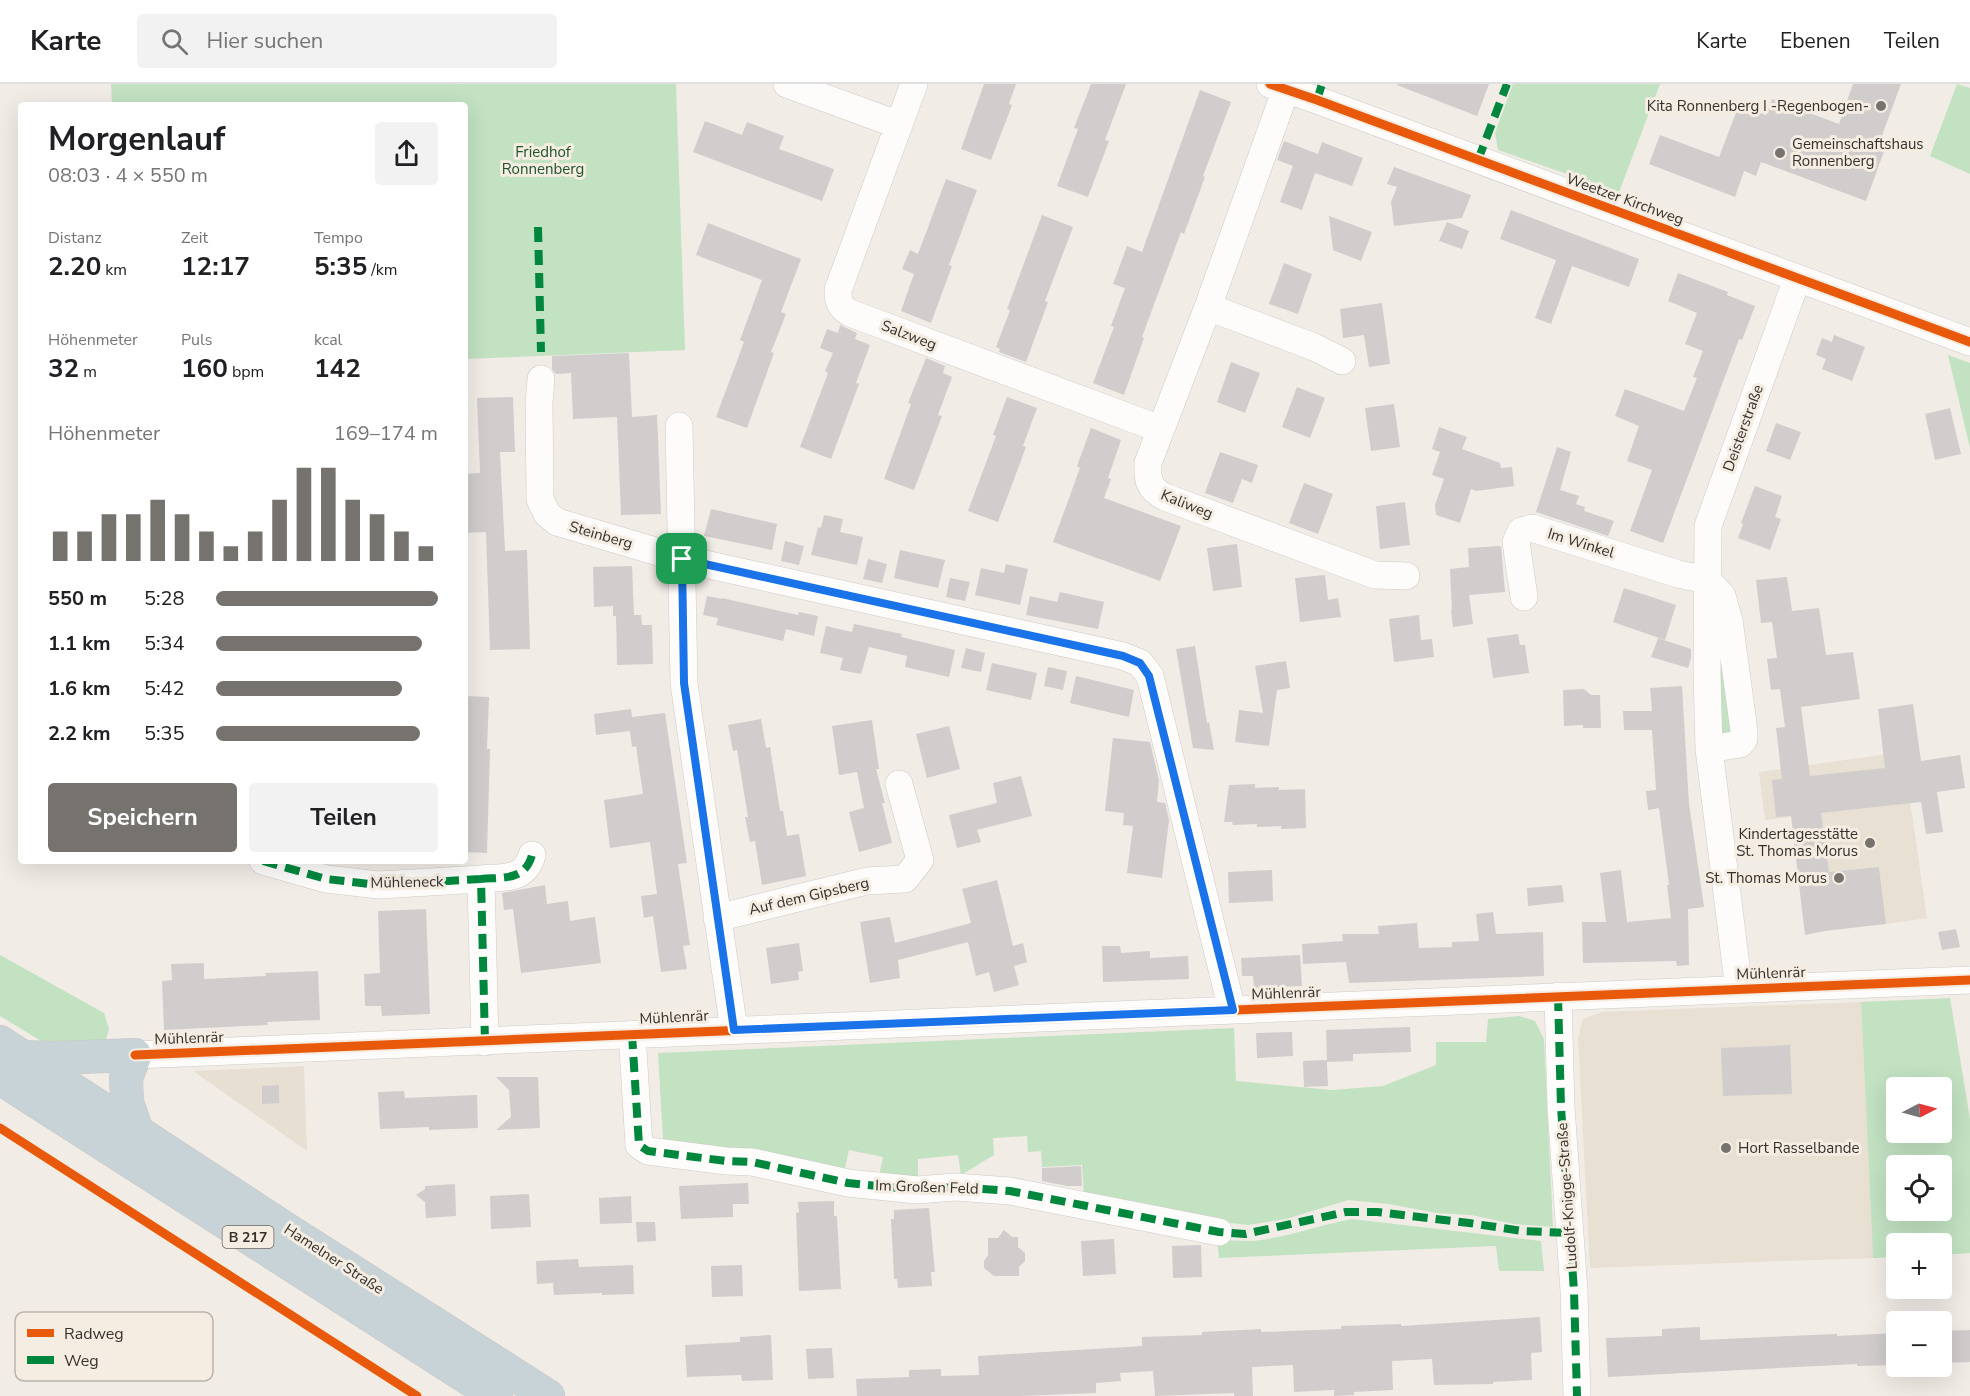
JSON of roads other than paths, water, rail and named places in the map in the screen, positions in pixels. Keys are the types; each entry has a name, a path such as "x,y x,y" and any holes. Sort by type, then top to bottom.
{"highway":[{"path":"7,1059 135,1055 126,1078 127,1102 137,1131"},
{"name":"Hamelner Straße","path":"7,1059 137,1131 548,1396"},
{"name":"B 217","path":"7,1059 496,1396"}],"street":[{"path":"787,84 898,125"},
{"name":"Salzweg","path":"914,84 838,290 838,302 850,313 1160,429"},
{"name":"Weetzer Kirchweg","path":"1278,87 1319,92 1797,279 1970,342"},
{"name":"Kaliweg","path":"1278,87 1208,306 1148,463 1147,479 1156,493 1375,575 1406,576"},
{"name":"Deisterstraße","path":"1739,990 1709,749 1708,526 1797,279"},
{"path":"1208,306 1314,347 1342,361"},
{"name":"Steinberg","path":"541,379 540,499 547,514 557,522 682,559 1123,656 1140,663 1149,676 1233,1010"},
{"path":"679,426 684,683 734,1030"},
{"name":"Im Winkel","path":"1524,597 1516,542 1521,531 1533,528 1678,574 1707,580"},
{"path":"1707,580 1722,596 1729,620 1744,731 1744,739 1740,744 1709,749"},
{"name":"Auf dem Gipsberg","path":"717,918 867,881 905,879 920,860 899,784"},
{"name":"Mühleneck","path":"274,864 326,879 380,885 511,876 520,873 529,865 532,855"},
{"path":"481,879 485,1042"},
{"name":"Mühlenrär","path":"135,1055 1970,980"},
{"name":"Ludolf-Knigge-Straße","path":"1558,996 1561,1107 1574,1291 1577,1396"},
{"name":"Im Großen Feld","path":"632,1034 639,1145 648,1151 752,1162 848,1183 917,1190 955,1187 1010,1191 1219,1232"}],"place":[{"name":"Kita Ronnenberg I -Regenbogen-","path":"1881,106"},
{"name":"Gemeinschaftshaus Ronnenberg","path":"1780,153"},
{"name":"Kindertagesstätte St. Thomas Morus","path":"1870,843"},
{"name":"St. Thomas Morus","path":"1839,878"},
{"name":"Hort Rasselbande","path":"1726,1148"}],"park label":[{"name":"Friedhof Ronnenberg","path":"543,160"}]}
